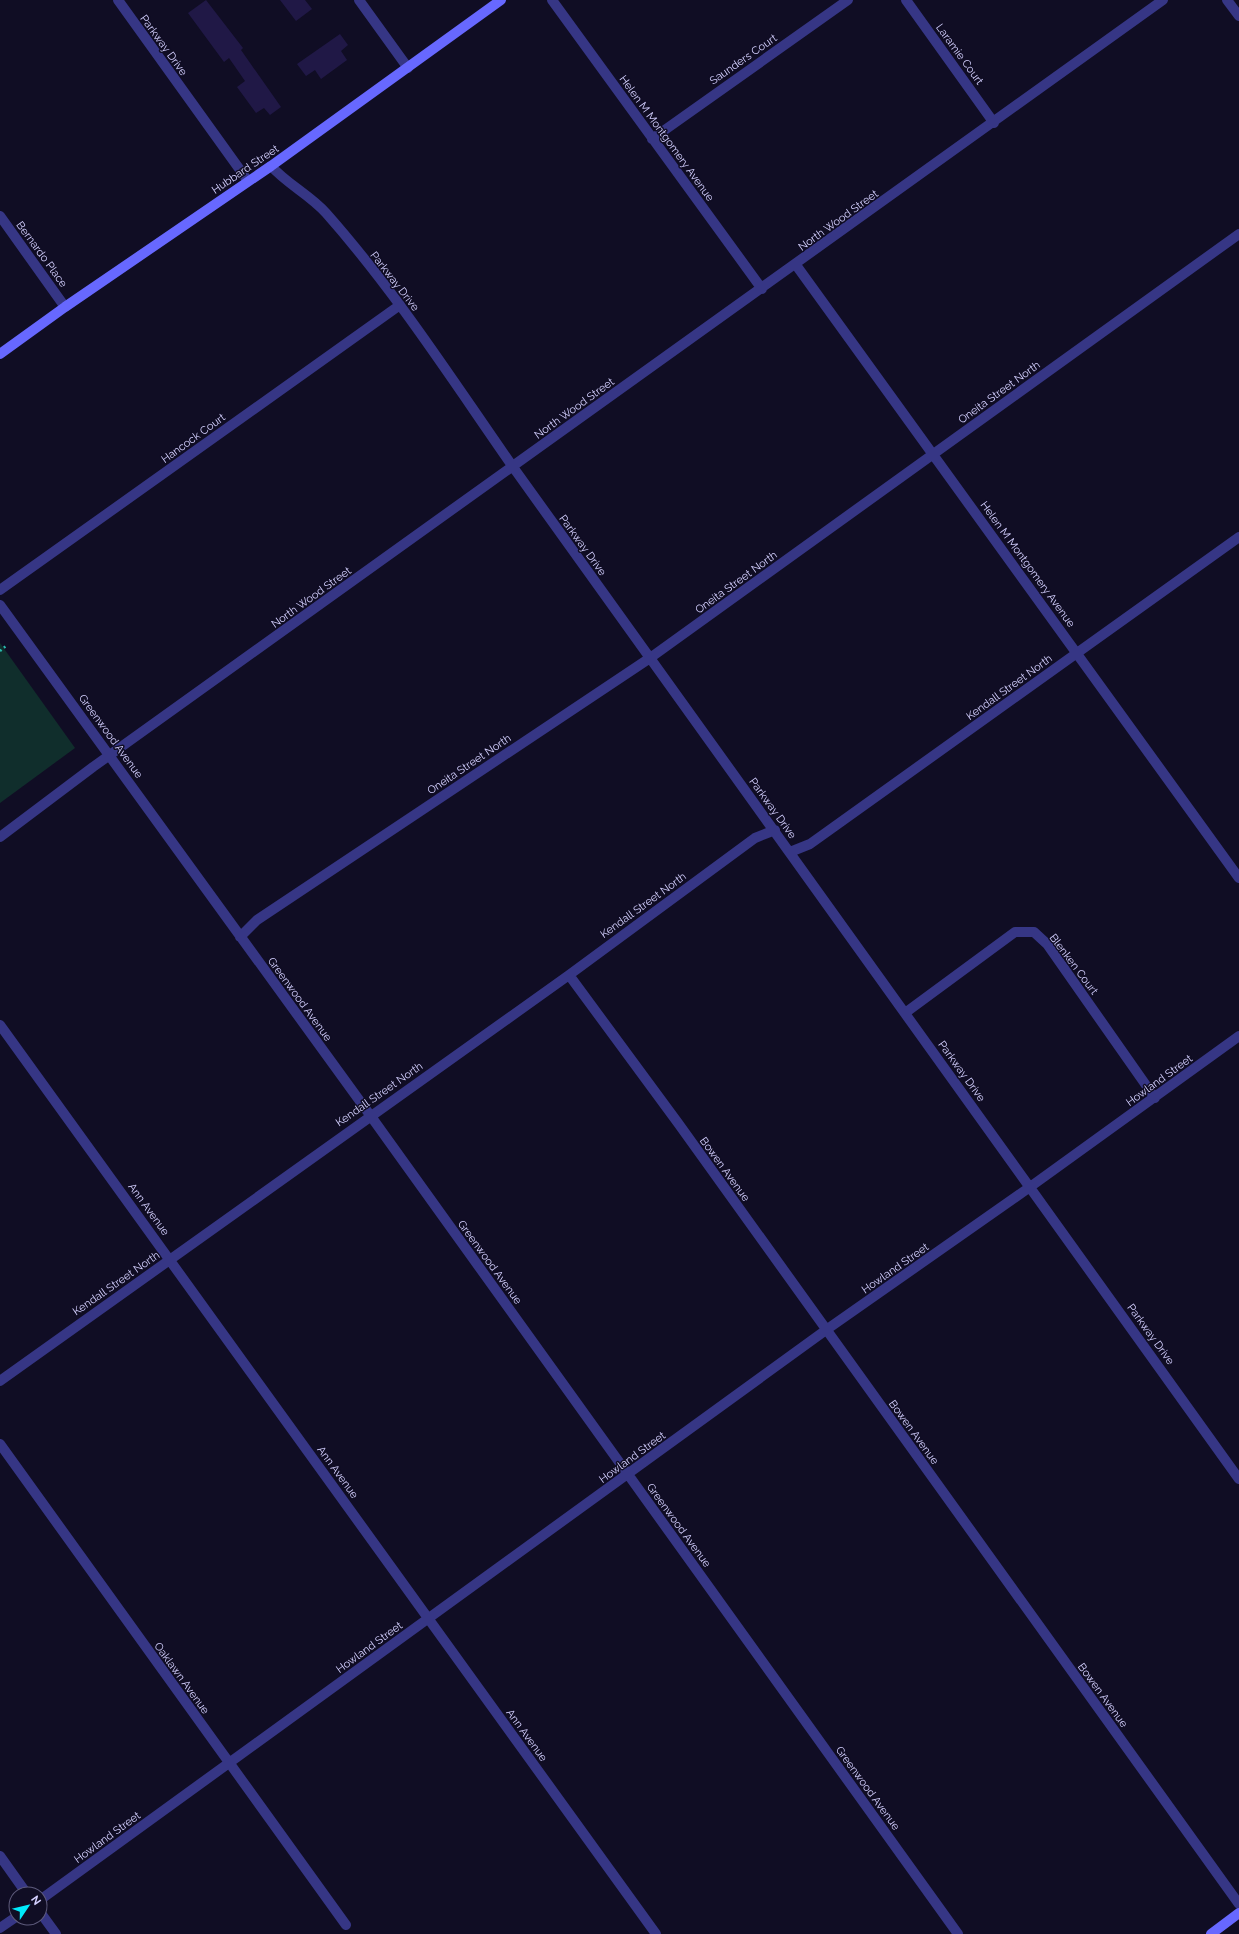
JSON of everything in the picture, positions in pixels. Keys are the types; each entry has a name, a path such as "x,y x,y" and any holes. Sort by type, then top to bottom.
{"street":[{"name":"Parkway Drive","path":"118,0 248,181"},
{"path":"359,0 408,68"},
{"name":"Hubbard Street","path":"0,354 271,166 501,0"},
{"name":"Helen M Montgomery Avenue","path":"552,0 762,289"},
{"name":"Saunders Court","path":"652,139 848,0"},
{"name":"Laramie Court","path":"906,0 994,123"},
{"name":"North Wood Street","path":"0,837 110,756 994,123 1163,0"},
{"path":"1227,0 1239,16"},
{"name":"Parkway Drive","path":"271,166 281,177 325,212 400,305 513,467 775,830 1239,1479"},
{"name":"Bernardo Place","path":"0,216 66,307"},
{"name":"Oneita Street North","path":"240,937 257,920 650,658 1239,234"},
{"name":"Helen M Montgomery Avenue","path":"796,265 1078,653 1239,878"},
{"name":"Hancock Court","path":"0,590 400,305"},
{"name":"Kendall Street North","path":"790,852 810,844 1239,537"},
{"name":"Greenwood Avenue","path":"0,605 370,1115 958,1934"},
{"name":"Kendall Street North","path":"0,1381 370,1115 569,975 755,838 775,830"},
{"name":"Blenken Court","path":"906,1014 1015,932 1034,932 1047,944 1155,1098"},
{"name":"Bowen Avenue","path":"569,975 678,1123 1239,1904"},
{"name":"Ann Avenue","path":"0,1025 656,1934"},
{"name":"Howland Street","path":"48,1894 826,1330 1030,1187 1239,1036"},
{"name":"Oaklawn Avenue","path":"0,1444 346,1925"},
{"path":"0,1856 21,1886"},
{"path":"1211,1934 1239,1913"},
{"path":"48,1923 56,1934"}],"path":[{"path":"0,651 6,646"}],"green space":[{"path":"0,643 75,748 0,803"}],"building":[{"path":"206,0 243,48 241,50 281,107 270,115 264,108 256,113 237,87 245,81 229,58 224,62 188,13"},
{"path":"280,0 305,0 312,9 296,21"},
{"path":"340,34 348,45 341,51 347,60 321,79 315,70 306,76 297,64"}]}
